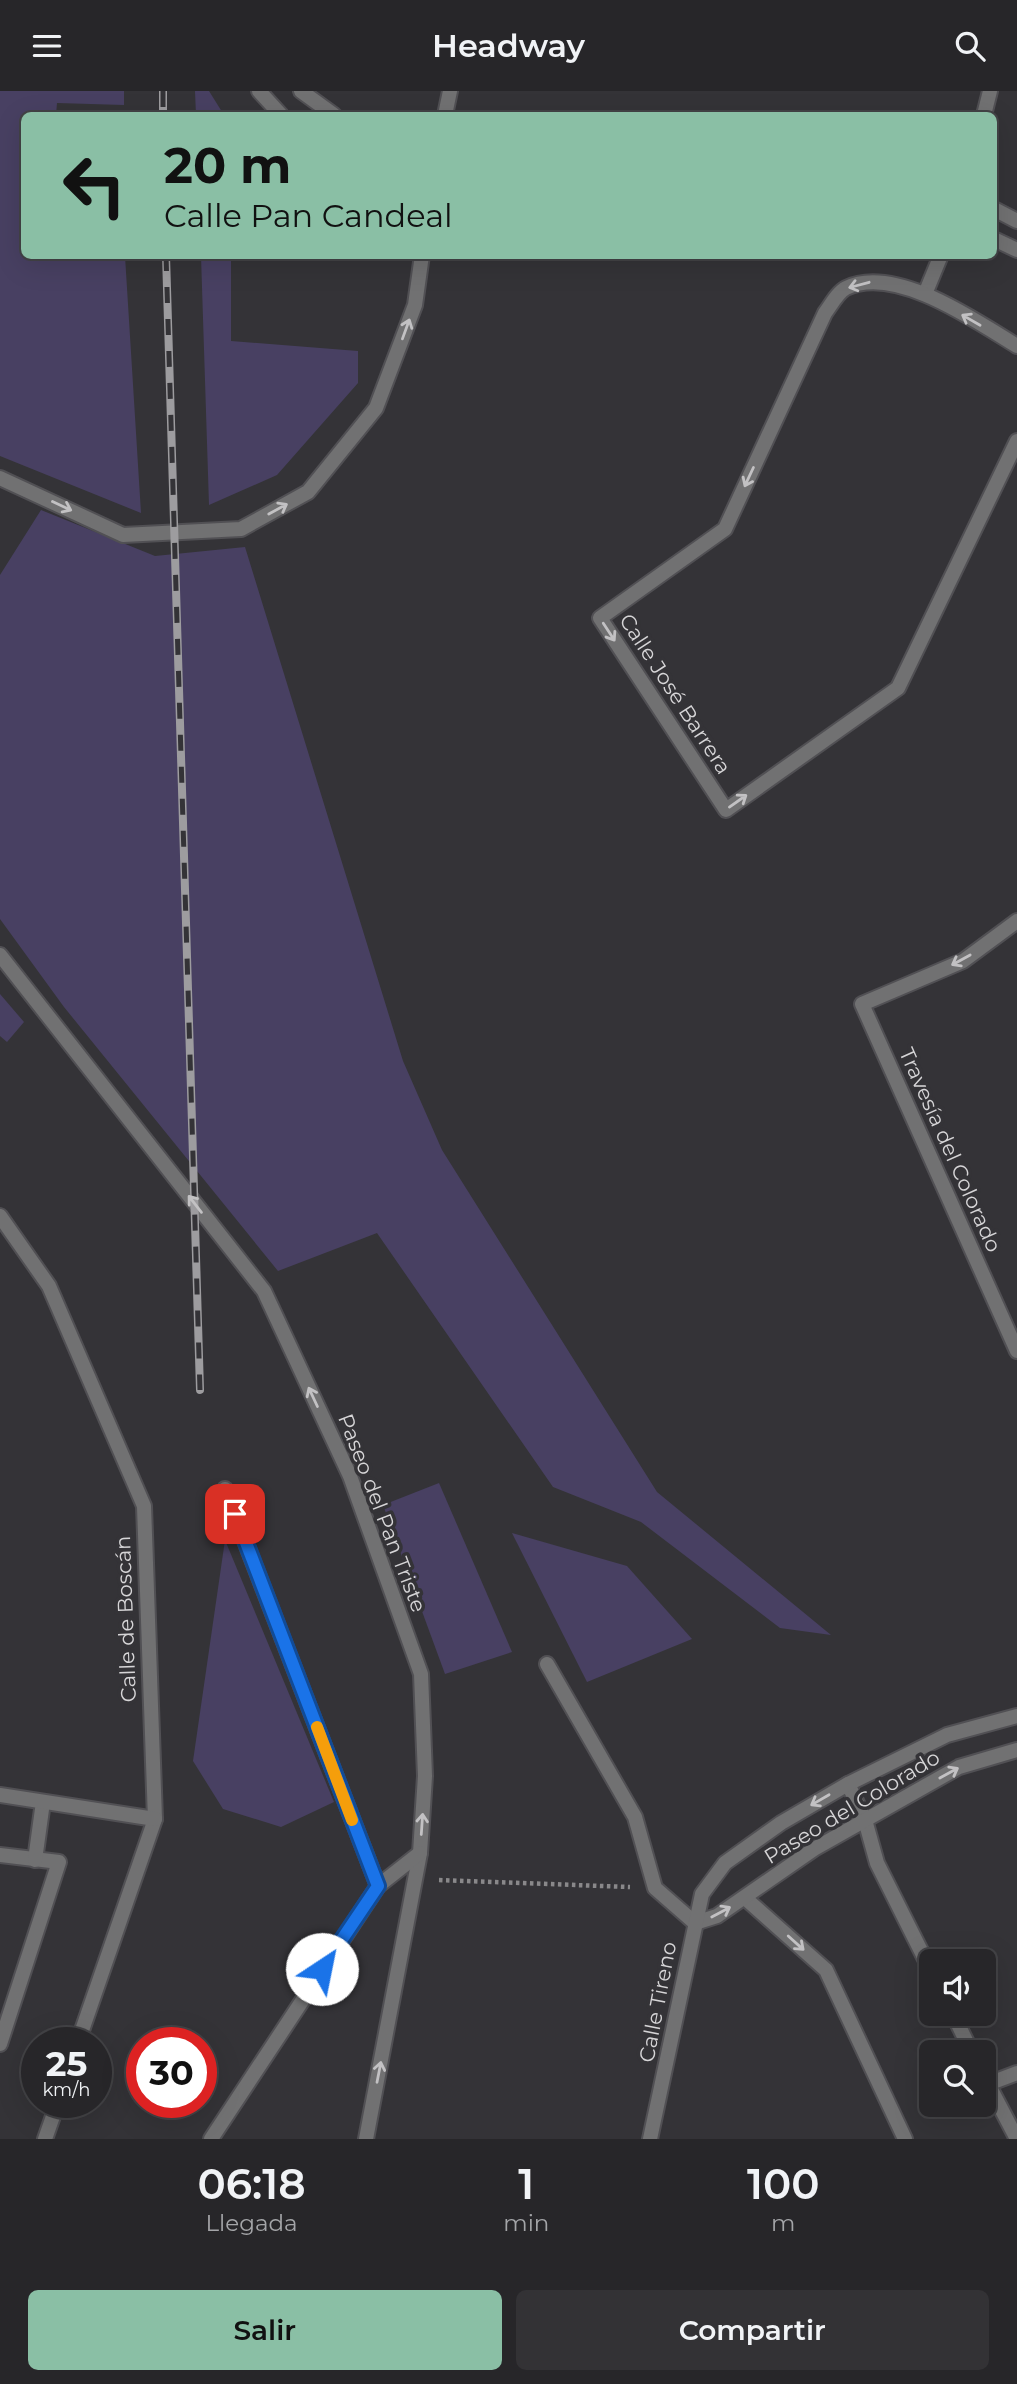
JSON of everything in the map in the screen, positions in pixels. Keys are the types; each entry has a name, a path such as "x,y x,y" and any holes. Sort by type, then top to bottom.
{"street":[{"path":"259,91 278,112"},
{"path":"301,91 330,112"},
{"path":"446,112 450,91"},
{"path":"985,112 990,91"},
{"path":"997,211 1017,221"},
{"path":"997,240 1017,250"},
{"path":"0,478 123,534 241,530 308,492 376,408 415,305 421,259"},
{"path":"925,294 939,259"},
{"name":"Calle José Barrera","path":"1017,347 925,294 874,281 845,289 824,313 725,529 600,618 726,810 898,688 1017,440"},
{"name":"Travesía del Colorado","path":"1017,921 963,961 862,1004 1017,1351"},
{"name":"Paseo del Pan Triste","path":"0,955 264,1290 350,1476 421,1674 425,1776 420,1853 366,2139"},
{"name":"Calle de Boscán","path":"0,1216 49,1286 144,1506 155,1819 83,2027"},
{"path":"225,1489 378,1886"},
{"path":"547,1664 635,1817 655,1888"},
{"name":"Paseo del Colorado","path":"695,1923 702,1894 725,1863 781,1823 848,1784 947,1735 1017,1716"},
{"name":"Paseo del Colorado","path":"695,1923 717,1916 814,1849 959,1767 1017,1750"},
{"path":"848,1784 865,1820 877,1863 920,1949"},
{"path":"0,1795 155,1819"},
{"path":"36,1860 43,1802"},
{"path":"211,2139 378,1886 420,1853"},
{"path":"0,1855 60,1862 0,2044"},
{"name":"Calle Tireno","path":"650,2139 695,1923 655,1888"},
{"path":"745,1898 826,1970 905,2139"},
{"path":"996,2078 1017,2073"},
{"path":"996,2099 1017,2139"},
{"path":"45,2139 52,2118"}],"path":[{"path":"415,1879 655,1888"}],"shaded area":[{"path":"0,91 124,91 124,105 57,103 56,112 21,112 21,259 125,259 141,513 0,456"},
{"path":"195,91 209,91 222,112 196,112"},
{"path":"201,259 231,259 231,341 358,351 358,383 277,475 209,505"},
{"path":"41,510 155,556 245,547 403,1061 442,1150 657,1492 831,1635 780,1628 641,1522 553,1487 377,1233 278,1271 64,1007 0,919 0,575"},
{"path":"0,994 24,1022 7,1042 0,1036"},
{"path":"439,1483 512,1652 445,1674 383,1505"},
{"path":"512,1533 627,1566 692,1639 587,1682"},
{"path":"225,1540 334,1802 281,1827 223,1809 193,1761"}],"railway":[{"path":"163,91 163,112"},
{"path":"166,259 200,1390"}],"slow traffic":[{"path":"317,1727 352,1820"}],"route":[{"path":"235,1514 378,1886 322,1969"}]}
